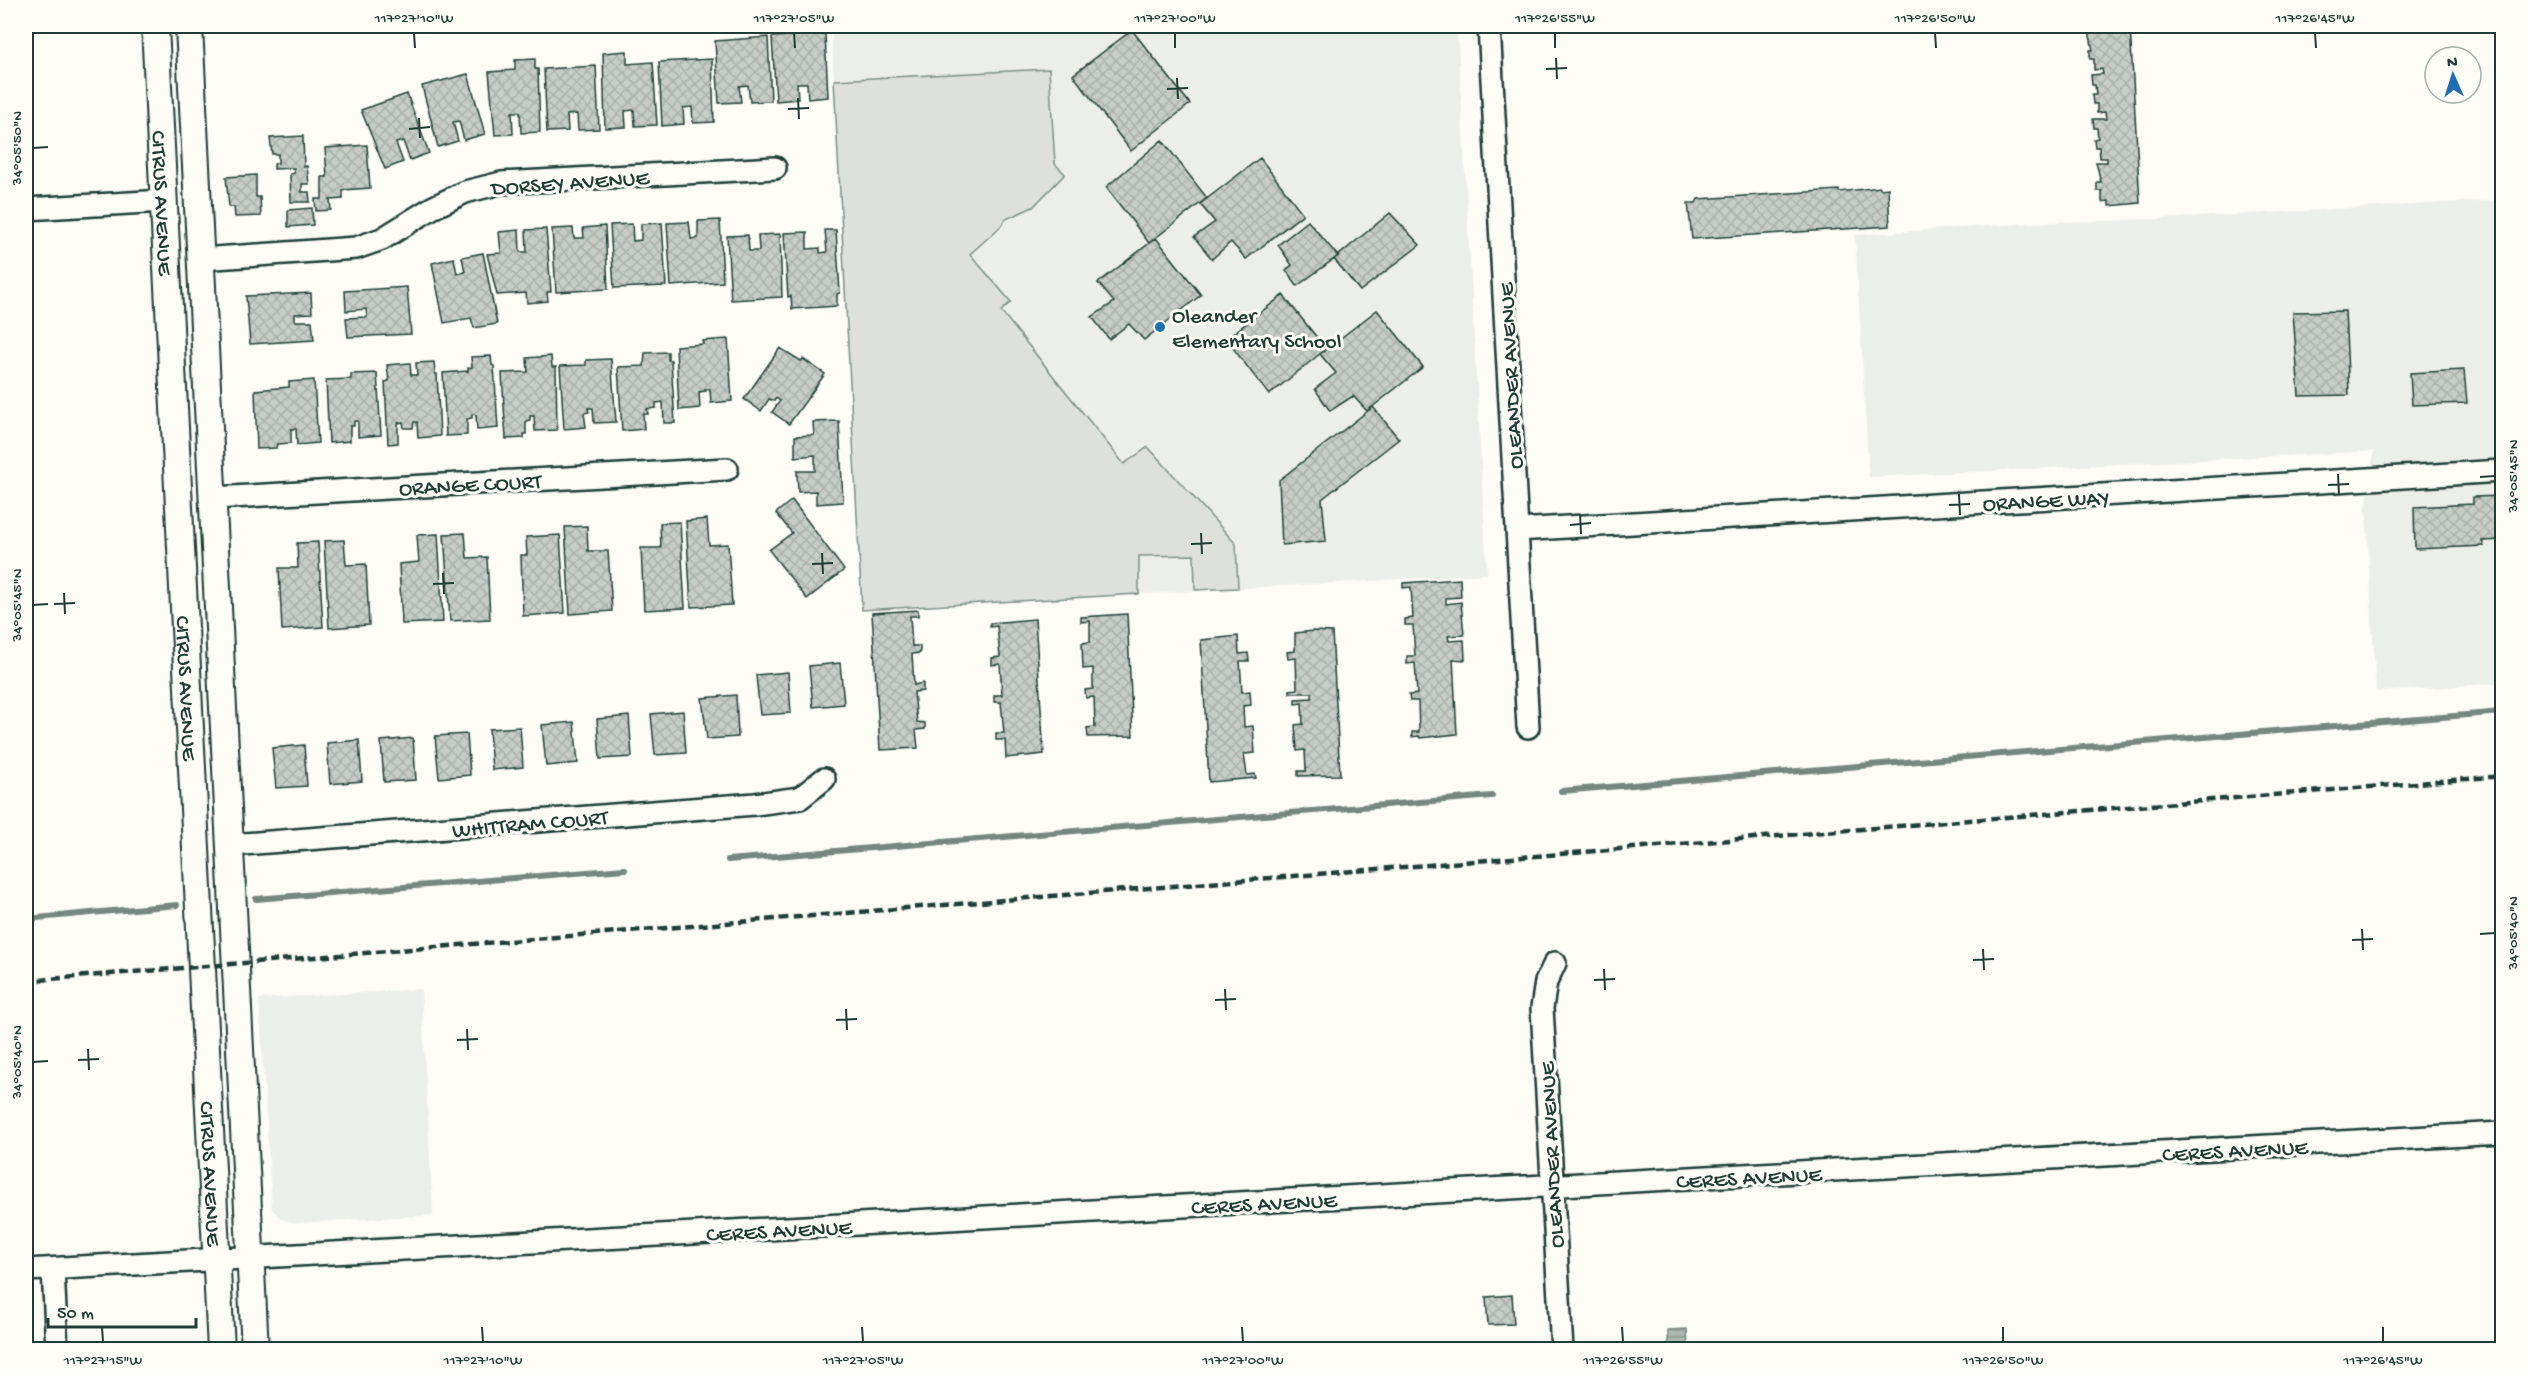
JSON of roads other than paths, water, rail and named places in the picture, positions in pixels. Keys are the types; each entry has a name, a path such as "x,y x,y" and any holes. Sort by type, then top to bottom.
{"main road":[{"name":"CITRUS AVENUE","path":"155,26 221,1350"},
{"name":"CITRUS AVENUE","path":"189,26 255,1350"}],"street":[{"name":"OLEANDER AVENUE","path":"1489,26 1528,727"},
{"name":"DORSEY AVENUE","path":"201,259 328,252 356,248 382,239 432,208 465,192 501,183 775,168"},
{"path":"26,209 164,201"},
{"name":"ORANGE COURT","path":"213,498 727,469"},
{"name":"ORANGE WAY","path":"1517,530 2502,471"},
{"name":"WHITTRAM COURT","path":"230,845 755,804 800,798 824,778"},
{"name":"OLEANDER AVENUE","path":"1555,963 1546,982 1542,1008 1562,1350"},
{"name":"CERES AVENUE","path":"26,1270 2502,1133"},
{"path":"53,1269 57,1350"}],"waterway":[{"path":"1561,791 2502,712"},
{"path":"728,860 1492,796"},
{"path":"256,899 625,869"},
{"path":"26,919 177,905"}],"railway":[{"path":"26,981 2502,776"}],"place":[{"name":"Oleander Elementary School","path":"1160,327"}]}
